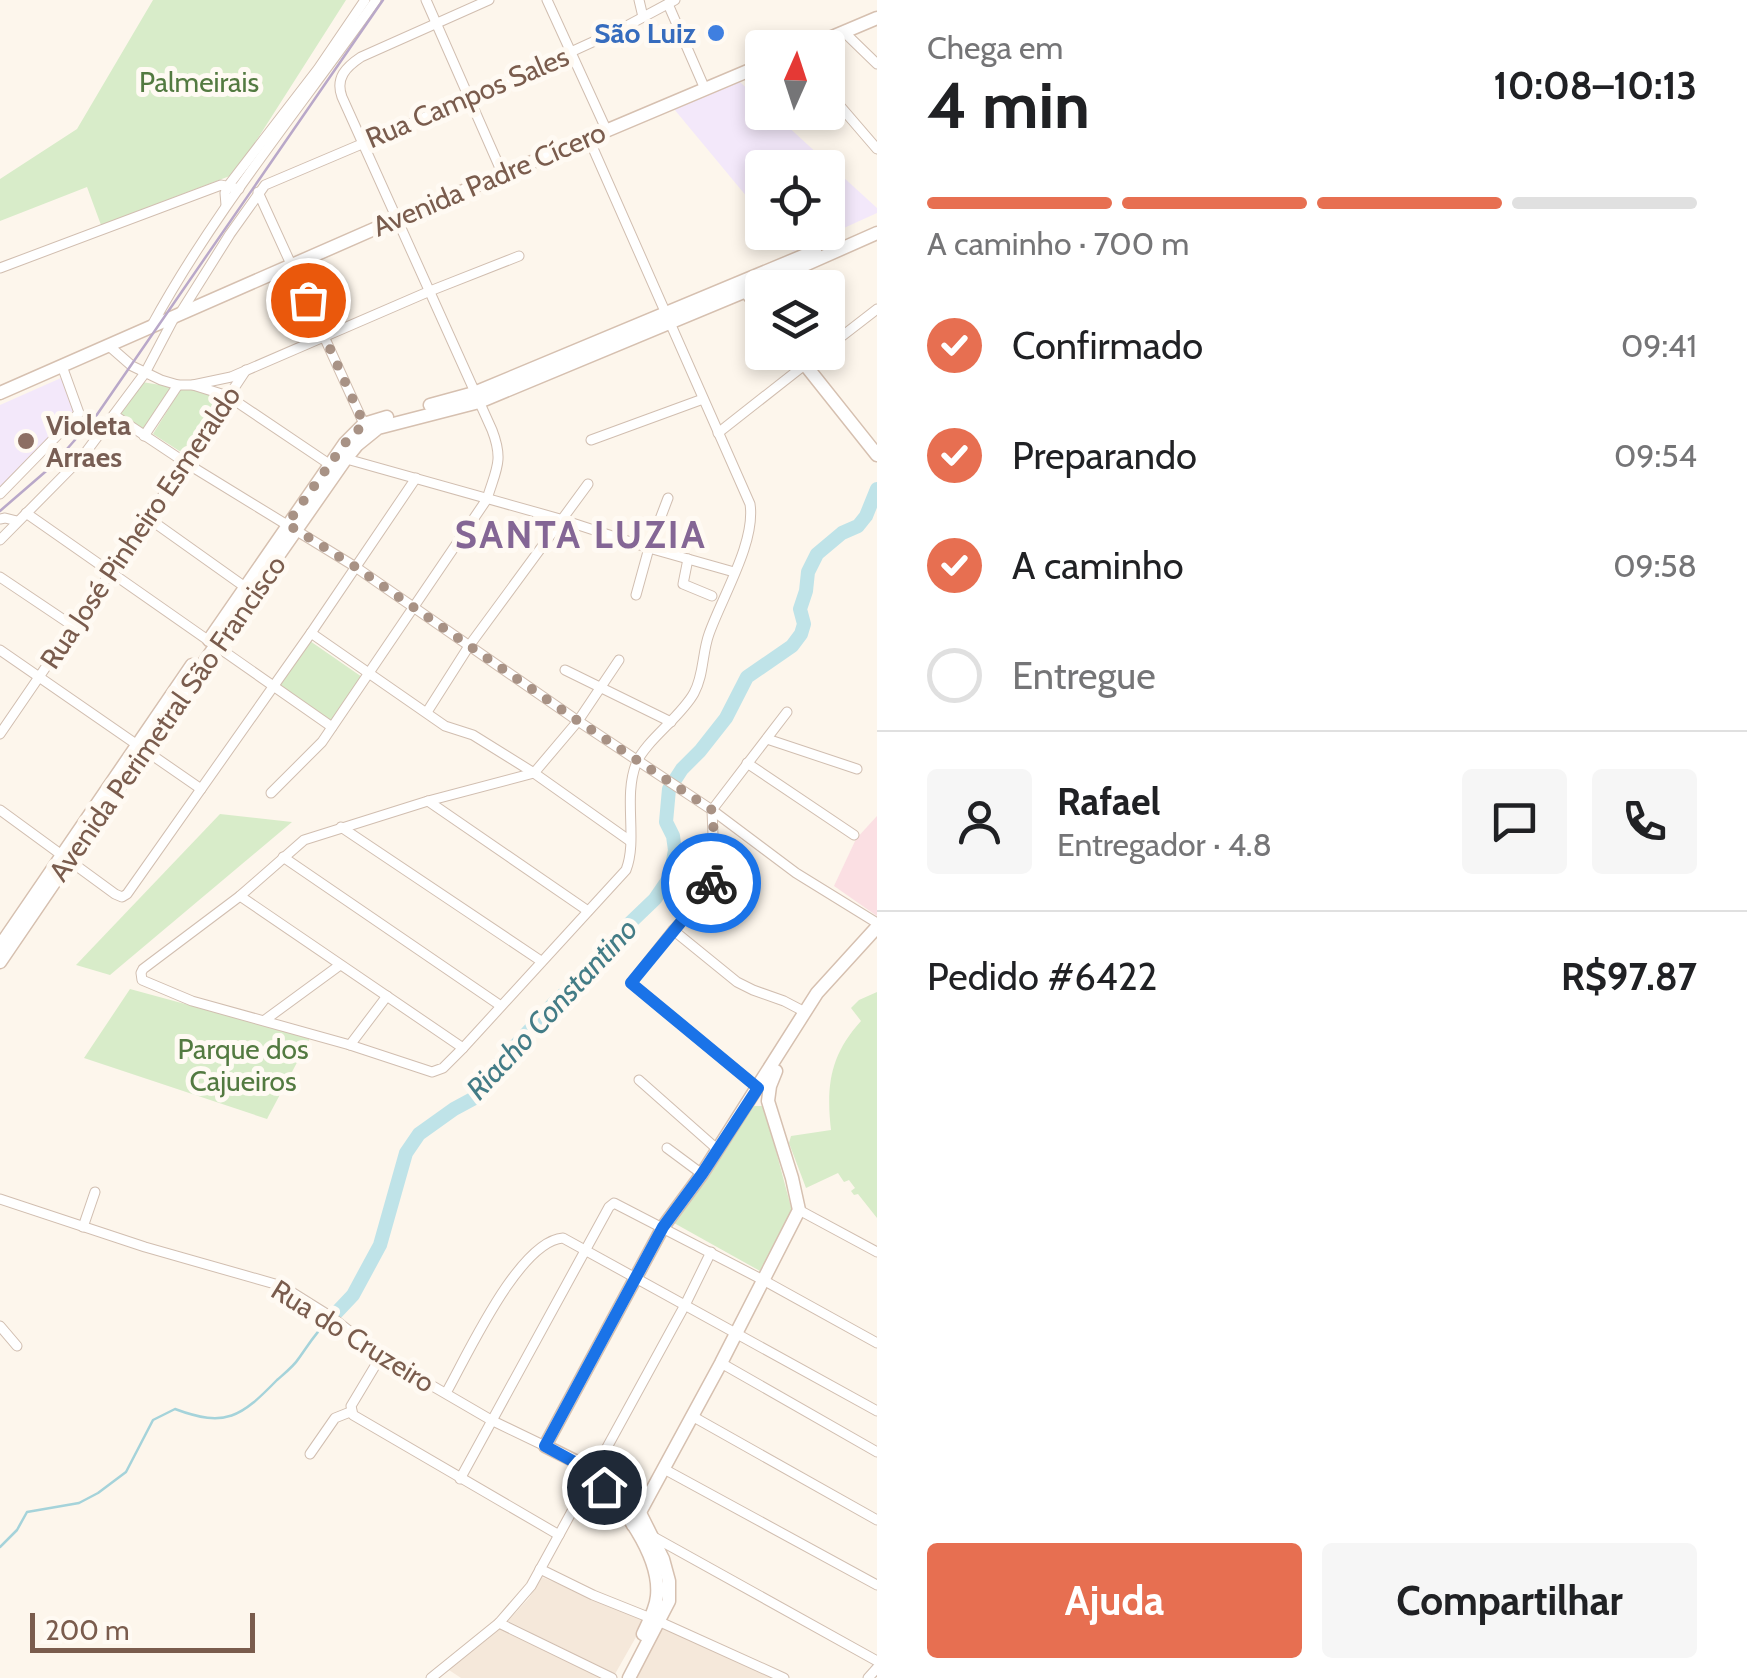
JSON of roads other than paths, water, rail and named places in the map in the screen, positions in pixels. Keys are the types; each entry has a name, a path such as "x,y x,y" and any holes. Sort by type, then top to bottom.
{"main road":[{"path":"845,32 877,18"},
{"name":"Avenida Padre Cícero","path":"0,393 397,218 745,72"},
{"name":"Avenida Perimetral São Francisco","path":"792,270 875,235"},
{"name":"Avenida Perimetral São Francisco","path":"0,946 364,424 477,398 666,318 745,290"},
{"path":"819,370 877,455"},
{"path":"820,370 877,441"},
{"name":"Avenida Perimetral São Francisco","path":"337,459 378,428 408,416"},
{"name":"Avenida Perimetral São Francisco","path":"212,642 245,587 292,527"},
{"name":"Avenida Perimetral São Francisco","path":"0,962 66,856"},
{"path":"636,1519 799,1210 768,1101 772,1079 805,1012 831,975 877,925"},
{"path":"545,1446 663,1227 833,984 877,938"},
{"path":"755,1092 768,1101"},
{"name":"Rua do Cruzeiro","path":"545,1446 594,1473 636,1519"},
{"path":"616,1678 669,1601 663,1558 636,1519"},
{"path":"629,1678 654,1620 657,1598 655,1576 636,1519"}],"street":[{"path":"0,540 83,456 145,373 167,320 226,205 225,193 234,187 364,7 376,0"},
{"path":"426,0 502,174"},
{"path":"271,794 313,751 370,673 487,499 500,455 342,97 339,82 347,68 362,57 489,0"},
{"path":"547,0 606,130"},
{"path":"638,0 643,17"},
{"path":"671,2 705,88"},
{"name":"Rua Campos Sales","path":"258,192 272,181 468,99 671,2"},
{"path":"845,33 877,64"},
{"path":"845,112 877,149"},
{"path":"588,137 750,504 750,528 708,634 694,693 638,760 630,805 630,860 626,870 463,1048 443,1068 426,1072 144,982 140,975 143,969 240,896 304,840 428,800 534,773 578,721 619,660"},
{"path":"0,268 220,185 234,187"},
{"path":"167,320 258,192 364,424"},
{"path":"108,346 145,373 178,385 221,381 519,256"},
{"path":"845,333 877,308"},
{"path":"0,494 79,412 62,366"},
{"name":"Rua José Pinheiro Esmeraldo","path":"0,734 246,370"},
{"path":"718,433 794,370"},
{"path":"144,436 178,385"},
{"path":"193,385 228,396 337,459 416,478 734,572"},
{"path":"590,440 702,399"},
{"path":"114,415 354,566 877,925"},
{"path":"0,810 115,894 122,897 130,891 416,478"},
{"path":"427,712 588,484"},
{"path":"636,595 668,498"},
{"path":"26,513 332,727"},
{"path":"148,518 245,587"},
{"path":"0,519 17,521"},
{"path":"688,559 684,584 712,596"},
{"path":"0,577 74,626"},
{"path":"310,634 445,726 486,742 534,773 630,841"},
{"path":"0,650 201,789"},
{"path":"565,670 671,722"},
{"path":"755,1092 631,983 708,893 714,836 712,810 787,712"},
{"path":"767,739 857,769"},
{"path":"746,762 854,835"},
{"path":"428,800 588,911"},
{"path":"341,827 541,961"},
{"path":"283,856 501,1006"},
{"path":"240,896 463,1048"},
{"path":"673,930 737,982 805,1012"},
{"path":"265,1020 340,964"},
{"path":"350,1045 387,996"},
{"path":"640,1080 717,1149"},
{"path":"667,1148 702,1174"},
{"path":"83,1227 95,1192"},
{"name":"Rua do Cruzeiro","path":"0,1199 282,1286 334,1318 381,1356 491,1420 545,1446"},
{"path":"460,1478 614,1203 877,1343"},
{"path":"799,1210 877,1252"},
{"path":"446,1393 517,1270 533,1252 564,1238 877,1411"},
{"path":"431,1678 499,1623 531,1586 712,1252"},
{"path":"0,1326 17,1346"},
{"path":"350,1412 381,1356"},
{"path":"721,1363 877,1452"},
{"path":"310,1454 335,1418 350,1412"},
{"path":"350,1412 558,1535"},
{"path":"692,1416 877,1520"},
{"path":"664,1470 877,1585"},
{"path":"650,1534 877,1664 868,1678"},
{"path":"540,1569 593,1596 784,1678"},
{"path":"499,1623 616,1678"},
{"path":"440,1670 451,1678"}],"waterway":[{"name":"Riacho Constantino","path":"336,1313 353,1295 380,1245 406,1153 419,1134 480,1095 498,1065 554,1003 605,957 670,877 675,850 666,822 669,789 726,718 747,677 792,646 801,634 804,624 800,609 808,572 817,554 842,533 858,526 877,489"},
{"name":"Riacho Constantino","path":"0,1547 17,1530 27,1512 79,1503 126,1472 153,1420 175,1409 207,1418 232,1416 253,1403 292,1367 328,1321"}],"tram line":[{"path":"0,511 52,466 96,416 383,0"}],"place":[{"name":"São Luiz","path":"716,33"},
{"name":"Violeta Arraes","path":"26,441"}],"district":[{"name":"SANTA LUZIA","path":"581,535"}],"park label":[{"name":"Palmeirais","path":"199,82"},
{"name":"Parque dos Cajueiros","path":"243,1065"}]}
